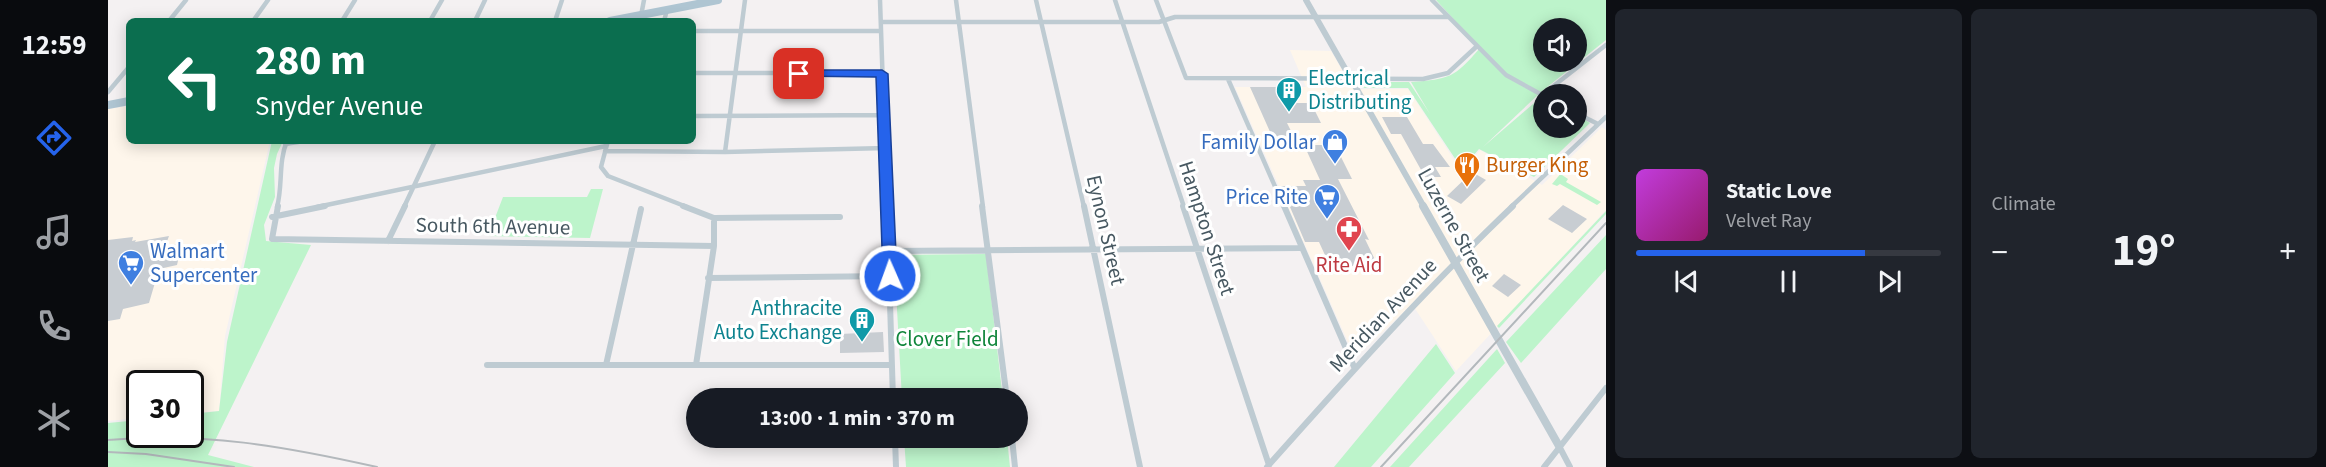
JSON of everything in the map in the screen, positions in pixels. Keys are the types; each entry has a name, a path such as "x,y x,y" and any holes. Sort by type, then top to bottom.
{"main road":[{"path":"641,18 667,10 718,0"},
{"path":"108,105 126,102"}],"street":[{"path":"171,18 186,0"},
{"path":"255,18 268,0"},
{"path":"344,18 355,0"},
{"path":"432,18 442,0"},
{"path":"476,18 485,0"},
{"path":"556,18 561,0"},
{"path":"641,18 644,0"},
{"path":"725,152 745,0"},
{"path":"880,0 893,388"},
{"path":"956,0 1006,388"},
{"name":"Eynon Street","path":"1036,0 1094,249 1140,467"},
{"name":"Hampton Street","path":"1115,0 1268,466"},
{"path":"1156,0 1186,78 1423,80 1444,76 1454,70 1469,50 1476,47"},
{"name":"Luzerne Street","path":"1306,0 1570,467"},
{"path":"1431,0 1506,75 1533,90"},
{"path":"665,18 667,10"},
{"path":"881,22 1159,22 1175,17 1448,17"},
{"path":"696,31 881,31"},
{"path":"1558,84 1606,45"},
{"path":"108,92 126,71"},
{"path":"696,73 882,74"},
{"path":"1228,79 1300,248 1355,369"},
{"path":"696,116 884,116"},
{"name":"Meridian Avenue","path":"1268,466 1454,263 1606,117"},
{"path":"1587,118 1598,124"},
{"path":"272,217 281,192 281,154 286,144"},
{"path":"388,241 434,144"},
{"path":"272,217 606,146 725,152 886,148"},
{"path":"606,146 601,167 608,176 714,218 840,217"},
{"path":"606,365 641,209"},
{"name":"South 6th Avenue","path":"272,217 272,239 714,246"},
{"path":"696,365 714,246 714,218"},
{"path":"889,251 1300,248"},
{"path":"708,278 890,276"},
{"path":"487,365 892,365"},
{"path":"1544,467 1606,388"},
{"path":"895,448 896,467"},
{"path":"1013,448 1016,467"}],"shaded area":[{"path":"1290,50 1331,51 1353,89 1408,89 1462,172 1480,150 1542,185 1602,127 1606,130 1606,210 1456,371 1412,304 1355,358 1235,87 1306,87"},
{"path":"126,106 126,144 269,144 225,336 219,411 204,412 204,370 126,370 126,419 108,421 108,109"}],"green space":[{"path":"1436,0 1606,0 1606,40 1587,55 1587,18 1533,18 1533,72 1566,72 1551,84 1533,84 1533,100 1483,147 1533,104 1533,138 1574,138 1534,177 1479,149 1462,169 1408,88 1362,88 1359,82 1409,82 1430,114 1411,82 1443,78 1464,66 1480,48"},
{"path":"271,144 282,144 274,168 275,197 264,225 266,241 311,245 208,455 254,467 108,467 108,423 126,421 126,448 204,448 204,413 219,411 227,342"},
{"path":"1567,166 1571,167 1562,175 1568,179 1566,182 1601,202 1597,205 1560,184 1557,186 1552,184"},
{"path":"591,189 603,189 590,238 488,236 503,197 587,197"},
{"path":"1606,211 1606,214 1499,328 1497,326"},
{"path":"1606,235 1606,269 1521,363 1506,342"},
{"name":"Clover Field","path":"986,254 1002,388 901,388 894,255"},
{"path":"1436,344 1455,373 1371,467 1334,467"},
{"path":"1497,349 1505,363 1409,467 1390,467"},
{"path":"905,448 1008,448 1010,467 906,467"}],"building":[{"name":"Electrical Distributing","path":"1250,87 1279,87 1287,103 1311,103 1321,123 1287,123 1297,143 1275,143"},
{"path":"1382,117 1407,117 1423,144 1433,144 1450,167 1435,167 1441,177 1425,177 1401,134 1391,134"},
{"name":"Price Rite","path":"1304,145 1335,145 1352,179 1338,179 1369,240 1365,239 1378,266 1330,266 1319,242 1305,242 1281,186 1306,186 1303,180 1320,180"},
{"name":"Burger King","path":"1472,172 1486,180 1461,204 1447,196"},
{"path":"1563,205 1587,219 1572,233 1548,219"},
{"name":"Walmart Supercenter","path":"169,236 165,247 182,243 177,265 159,269 149,303 123,309 120,319 108,321 108,240 133,237 132,241 136,240 135,242"},
{"path":"1504,274 1521,285 1508,297 1492,286"},
{"name":"Anthracite Auto Exchange","path":"883,332 884,352 840,353 840,334"}],"railway":[{"path":"1381,467 1606,223"},
{"path":"108,440 211,439 276,447 377,467"},
{"path":"108,452 146,454 234,467"}],"place":[{"name":"Electrical Distributing","path":"1289,113"},
{"name":"Family Dollar","path":"1335,165"},
{"name":"Burger King","path":"1467,188"},
{"name":"Price Rite","path":"1327,220"},
{"name":"Rite Aid","path":"1349,252"},
{"name":"Walmart Supercenter","path":"131,286"},
{"name":"Anthracite Auto Exchange","path":"862,343"}],"route":[{"path":"799,74 882,74 890,276"}]}
